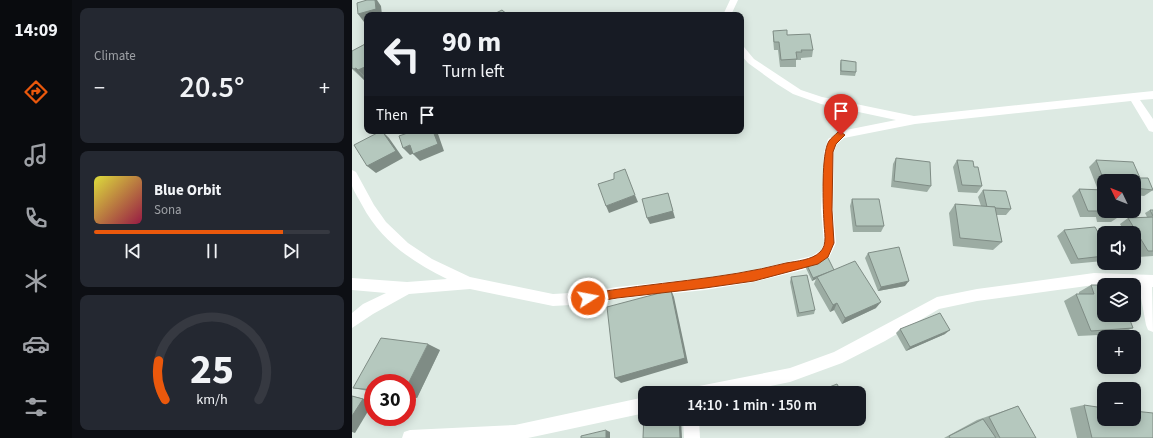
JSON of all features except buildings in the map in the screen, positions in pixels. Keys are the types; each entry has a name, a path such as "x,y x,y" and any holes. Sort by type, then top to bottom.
{"street":[{"path":"729,12 735,1"},
{"path":"744,53 751,61 780,82 797,92 821,100 915,120"},
{"path":"352,175 373,214 395,242 420,259 470,283 553,300 588,298 617,293 705,284 754,276 814,261 825,254 830,243 827,210 829,152 832,142 841,135 915,120 1153,95"},
{"path":"1134,98 1153,128"},
{"path":"734,386 790,375 837,358 880,336 937,303 977,295 1094,279 1149,281 1153,325"},
{"path":"352,284 407,288 470,283"},
{"path":"352,321 368,309 407,288"},
{"path":"410,438 515,433 638,407"},
{"path":"692,426 692,438"}],"route":[{"path":"588,298 617,293 705,284 754,276 814,261 825,254 830,243 827,210 829,152 832,142 841,135"}]}
